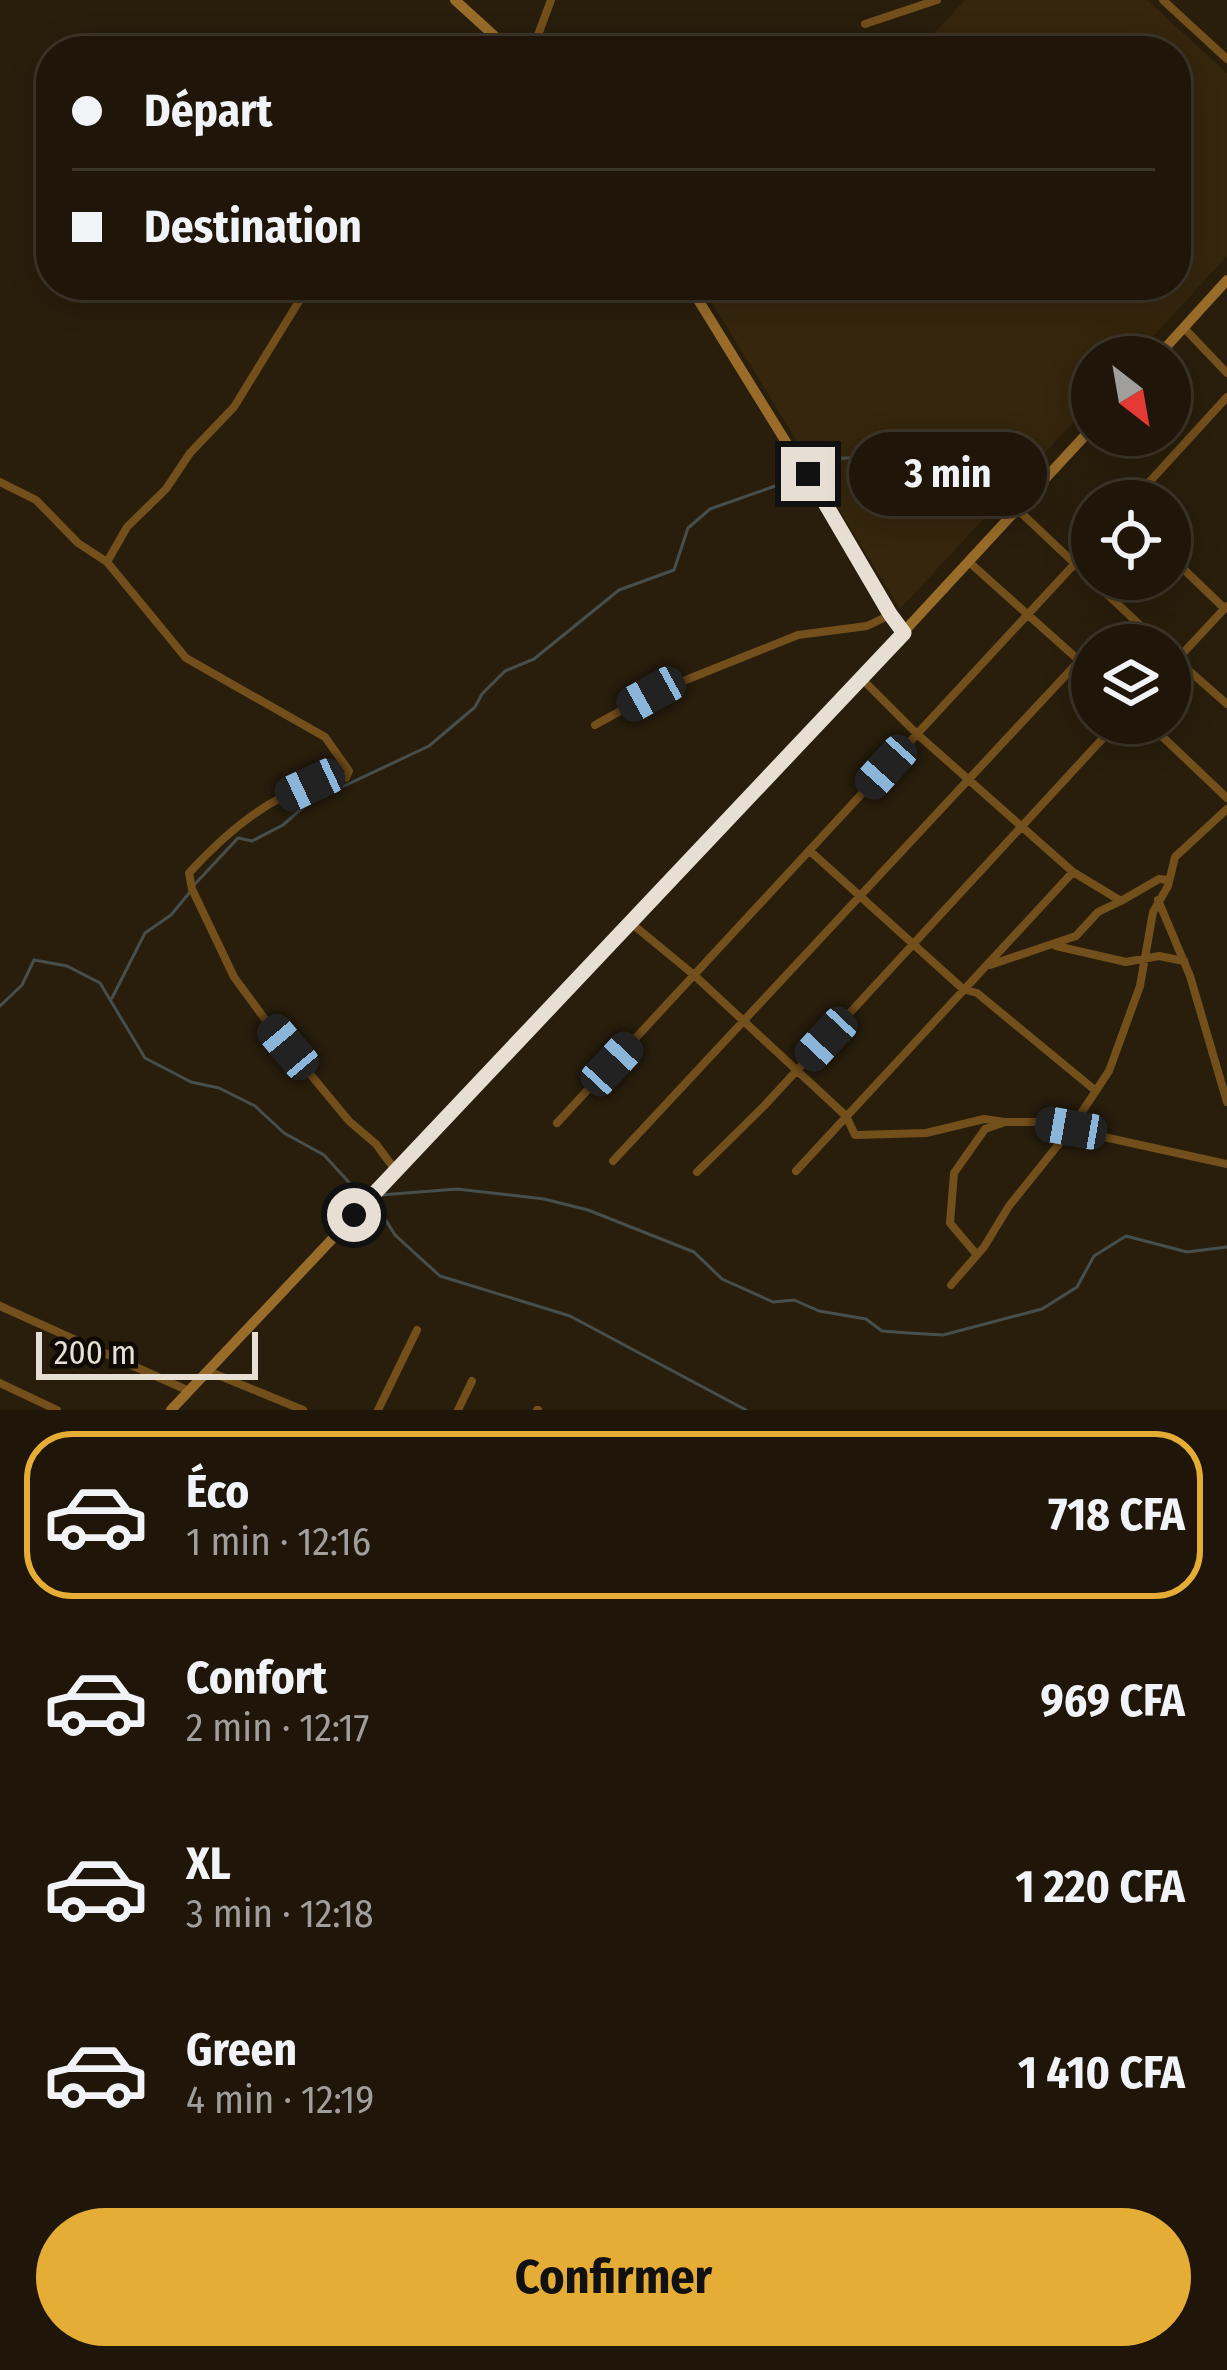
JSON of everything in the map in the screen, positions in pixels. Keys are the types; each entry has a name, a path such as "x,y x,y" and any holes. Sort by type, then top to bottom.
{"main road":[{"path":"455,0 495,36"},
{"path":"1177,336 1227,280"},
{"path":"698,300 904,633"},
{"path":"171,1410 1071,451"}],"street":[{"path":"538,36 551,0"},
{"path":"865,24 937,0"},
{"path":"1163,0 1227,59"},
{"path":"107,562 127,527 166,489 190,453 234,407 300,300"},
{"path":"1184,328 1227,373"},
{"path":"1151,480 1227,397"},
{"path":"0,482 36,500 78,542 107,562 186,658 325,737 346,763 346,778 310,785 281,799 227,836 189,873 192,889 234,977 349,1121 376,1144 396,1171"},
{"path":"1017,509 1071,561"},
{"path":"969,562 1071,654"},
{"path":"557,1124 1071,567"},
{"path":"1191,576 1226,608 1191,642"},
{"path":"1113,600 1138,624"},
{"path":"595,725 651,694 782,641 866,626 890,614"},
{"path":"613,1161 1071,670"},
{"path":"1191,675 1227,704"},
{"path":"862,678 917,734 1073,872 1121,901"},
{"path":"697,1172 797,1071 1097,744"},
{"path":"1170,744 1227,798"},
{"path":"951,1285 1096,1091 1122,1042 1158,900 1174,857 1227,808"},
{"path":"810,850 963,989 977,993 1096,1091"},
{"path":"796,1171 1073,872"},
{"path":"984,967 1054,946 1076,935 1099,912 1159,879 1168,880"},
{"path":"1158,900 1184,961 1227,1102"},
{"path":"631,922 846,1116 855,1135 926,1133 983,1119 1071,1128 1227,1164"},
{"path":"1054,946 1126,962 1159,956 1184,961"},
{"path":"977,1255 950,1223 954,1173 985,1129 1005,1122"},
{"path":"0,1306 189,1391"},
{"path":"378,1410 417,1330"},
{"path":"208,1371 302,1410"},
{"path":"458,1410 472,1381"},
{"path":"0,1383 57,1410"}],"shaded area":[{"path":"965,0 1147,0 1186,36 932,36"},
{"path":"1191,40 1227,73 1227,256 1191,295"},
{"path":"710,300 1186,300 1153,336 1071,336 1071,425 900,609"}],"waterway":[{"path":"809,472 817,462 829,459 915,454 952,458"},
{"path":"195,884 238,838 252,841 283,825 308,803 429,746 475,707 505,671 534,659 619,590 674,570 688,528 710,509 801,477"},
{"path":"112,998 145,933 171,915 190,892"},
{"path":"0,1006 22,985 34,960 67,966 100,983 145,1058 255,1106 284,1133 324,1155 366,1195"},
{"path":"381,1195 457,1189 544,1199 588,1210 694,1252 722,1279 773,1302 794,1300 819,1311 866,1319 882,1331 908,1333 943,1335 1042,1309 1077,1287 1094,1256 1126,1236 1187,1252 1227,1247"},
{"path":"374,1201 395,1235 440,1276 570,1316 746,1410"}],"route":[{"path":"354,1215 904,633 808,474"}]}
